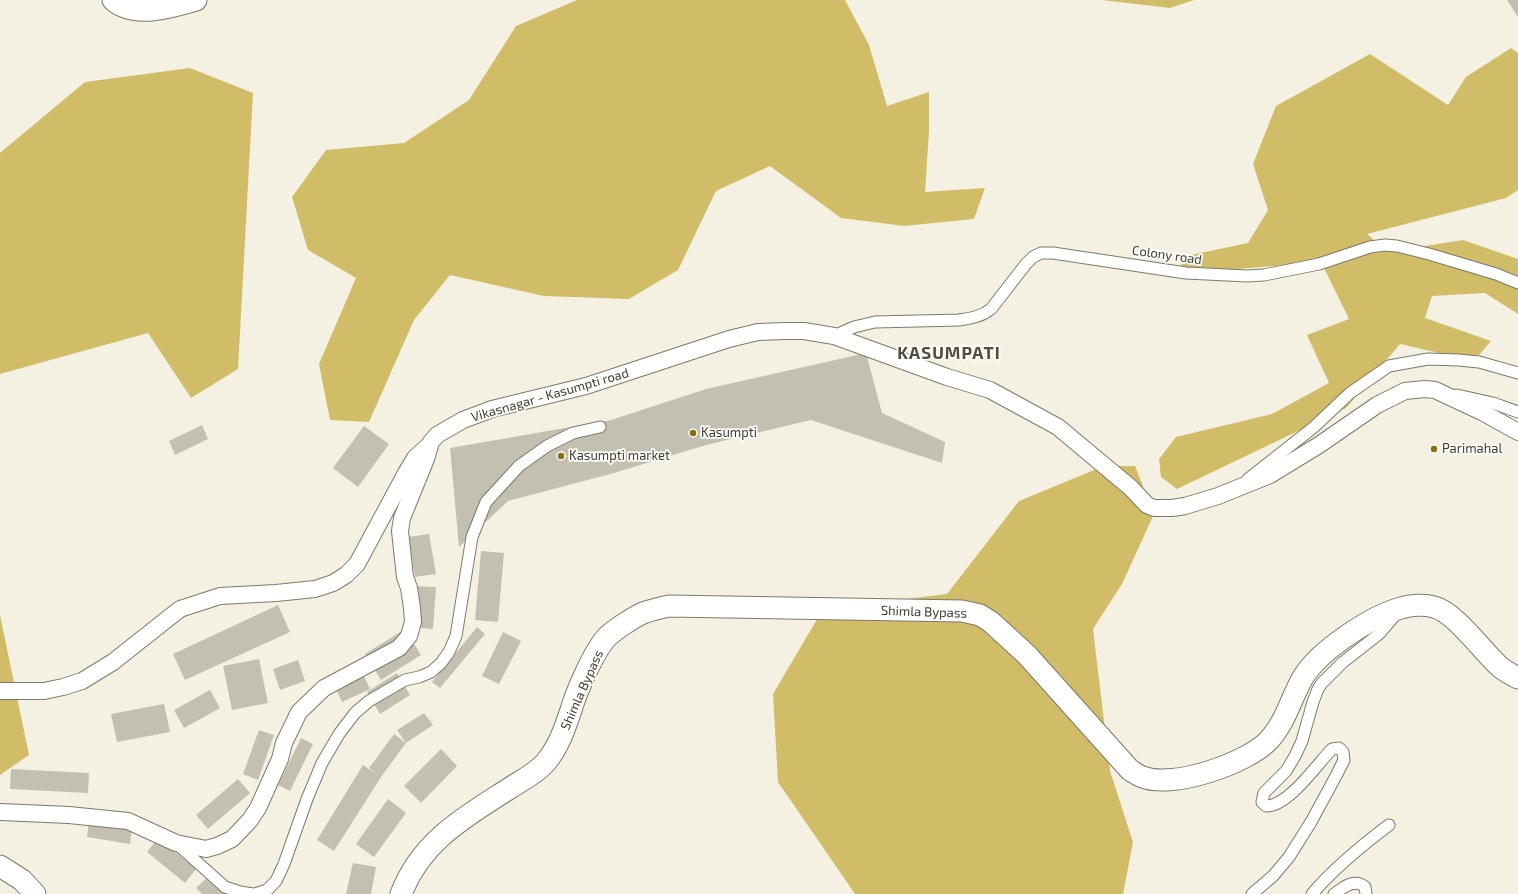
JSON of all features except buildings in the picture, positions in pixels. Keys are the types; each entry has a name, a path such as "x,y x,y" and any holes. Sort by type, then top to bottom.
{"highway":[{"path":"112,0 133,9 153,10 196,0"},
{"name":"Shimla Bypass","path":"401,894 409,875 430,846 470,814 546,763 555,750 564,731 572,707 594,656 608,636 642,613 669,606 962,612 980,615 991,622 1027,655 1130,770 1143,777 1157,780 1176,779 1198,775 1235,762 1260,748 1269,740 1281,724 1302,678 1326,650 1375,619 1402,608 1427,606 1435,607 1447,613 1501,668 1518,678"},
{"path":"0,866 22,880 36,894"}],"street":[{"name":"Colony road","path":"834,336 854,327 874,322 959,320 984,315 991,309 1033,257 1041,253 1053,252 1186,273 1247,276 1264,275 1319,264 1341,256 1385,245 1429,254 1496,274 1518,283"},
{"name":"Vikasnagar - Kasumpti road","path":"0,812 69,815 128,821 176,843 206,849 232,839 250,820 258,808 280,759 284,743 299,712 324,688 399,648 409,636 413,622 412,608 409,588 405,577 400,531 402,518 432,442 437,435 452,425 492,409 586,386 729,339 758,332 804,331 834,336 947,377 990,390 1058,427 1131,488 1147,505 1154,508 1185,506 1234,490 1283,468 1394,395 1415,389 1435,390"},
{"path":"1234,490 1298,440 1350,393 1389,366 1428,359 1458,360 1479,362 1518,373"},
{"path":"1435,390 1493,403 1518,412"},
{"path":"1435,390 1482,412 1518,432"},
{"path":"176,843 225,886 240,892 254,894 267,890 276,881 284,864 307,799 322,763 339,734 355,714 369,701 405,680 419,677 431,672 441,663 449,652 456,636 459,622 461,596 472,537 486,502 519,466 547,446 573,433 600,427"},
{"path":"0,691 44,691 82,681 113,662 180,609 220,596 315,589 333,584 358,564 415,458 432,442"},
{"path":"1252,894 1273,876 1289,857 1311,822 1344,760 1342,750 1337,748 1332,749 1302,784 1272,805 1267,806 1262,803 1264,793 1286,771 1295,756 1302,741 1318,689 1330,674 1379,634 1402,608"},
{"path":"1312,894 1325,878 1389,825"},
{"path":"1334,894 1347,885 1357,883 1365,887 1366,894"}],"shaded area":[{"path":"577,0 845,0 869,45 887,106 929,92 929,131 925,192 985,188 974,219 904,226 841,218 770,166 716,191 678,270 629,299 544,296 450,275 414,320 369,422 330,420 319,364 356,278 308,250 292,197 326,150 404,143 469,100 516,26"},
{"path":"1102,0 1194,0 1170,8"},
{"path":"1511,48 1518,53 1518,190 1506,198 1367,234 1388,252 1463,240 1518,259 1518,314 1485,293 1432,296 1425,318 1491,341 1474,361 1400,344 1346,408 1177,489 1161,477 1159,459 1176,437 1272,414 1329,383 1307,335 1349,319 1323,266 1299,264 1200,272 1179,269 1186,256 1248,243 1268,210 1253,164 1276,106 1370,54 1448,105 1466,77"},
{"path":"190,68 253,93 238,369 191,398 148,333 0,374 0,153 85,82"},
{"path":"1104,466 1135,466 1154,514 1122,584 1093,629 1110,771 1133,842 1123,894 855,894 778,782 773,694 823,609 947,594 1019,501"},
{"path":"0,615 29,755 0,775"}],"place":[{"name":"Kasumpti","path":"693,433"},
{"name":"Parimahal","path":"1434,449"},
{"name":"Kasumpti market","path":"561,456"}],"district":[{"name":"KASUMPATI","path":"949,353"}]}
